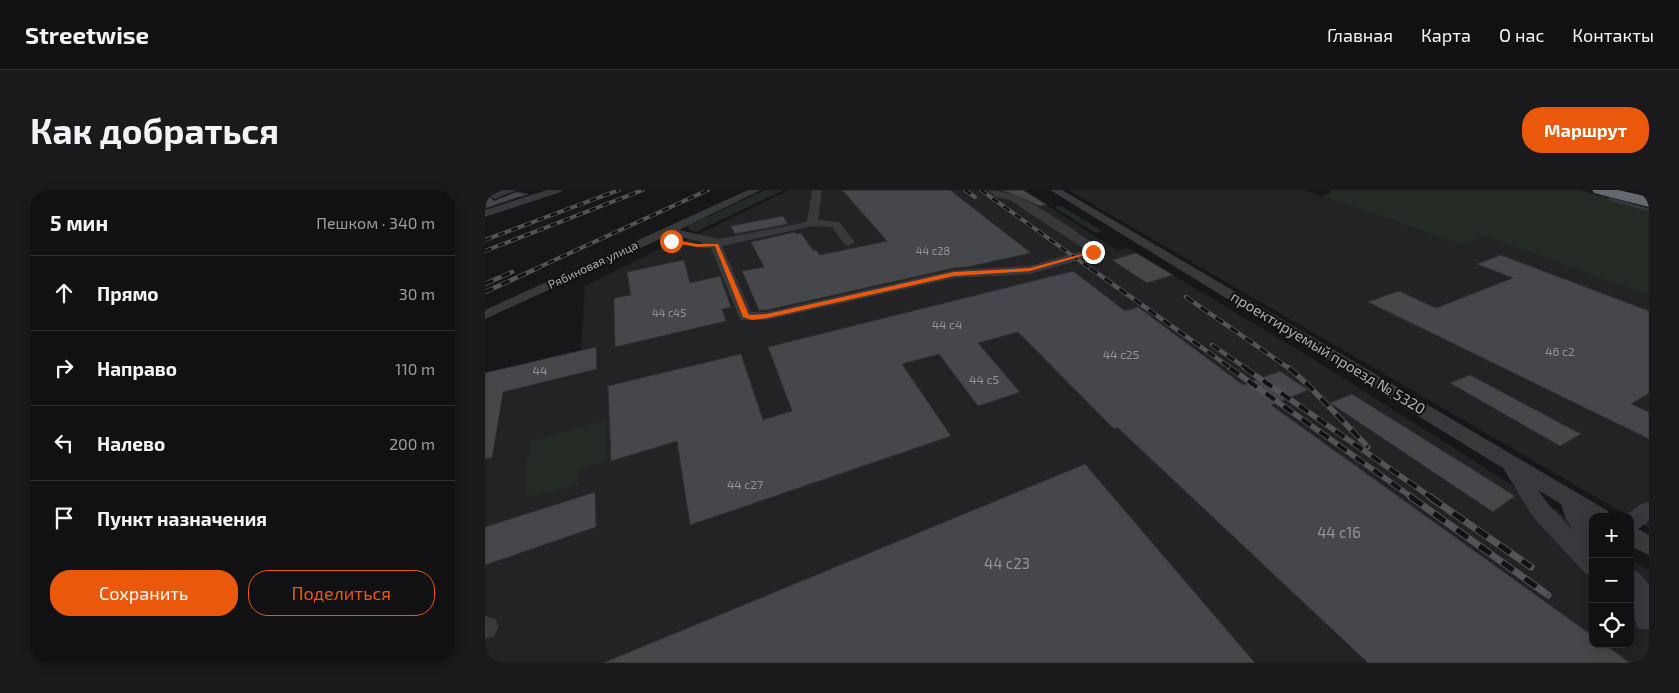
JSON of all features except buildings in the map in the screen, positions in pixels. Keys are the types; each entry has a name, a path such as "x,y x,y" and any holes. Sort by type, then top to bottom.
{"highway":[{"path":"1599,190 1649,202"},
{"path":"1640,190 1649,192"}],"street":[{"path":"495,196 512,190"},
{"path":"485,214 557,190"},
{"path":"729,190 682,213 659,229 658,232 697,245 717,245 794,230 811,223 835,224 849,242"},
{"name":"Рябиновая улица","path":"485,315 756,190"},
{"path":"811,223 817,190"},
{"path":"661,234 709,238 717,245 746,317 752,318 954,274 1030,270 1094,251 1091,247 1013,197 1000,195 993,190"},
{"name":"проектируемый проезд № 5320","path":"1055,190 1593,513"},
{"path":"1509,462 1541,511 1589,562"},
{"path":"1569,498 1577,519 1589,536"},
{"path":"1634,519 1649,510"},
{"path":"1634,537 1649,546"},
{"path":"1634,584 1640,590 1646,602 1642,615"}],"shaded area":[{"path":"765,190 784,190 695,232 688,229 690,225"},
{"path":"789,190 1023,190 1117,250 1127,248 1305,354 1512,485 1533,507 1556,509 1584,537 1589,537 1589,648 1634,648 1634,562 1649,571 1649,663 485,663 485,373 581,350 585,286 670,244 686,240"},
{"path":"1068,190 1305,190 1461,245 1484,236 1649,296 1649,528 1634,519 1634,513 1623,513"},
{"path":"1328,190 1579,190 1649,208 1649,296 1484,236 1462,245 1322,196 1332,192"},
{"path":"1056,206 1063,207 1102,231 1096,233 1055,208"},
{"path":"605,420 607,461 579,469 579,485 531,497 527,492 525,478 532,441"}],"waterway":[{"path":"1610,199 1649,210"}],"railway":[{"path":"485,240 619,190"},
{"path":"485,251 643,190"},
{"path":"535,269 708,190"},
{"path":"965,190 975,197"},
{"path":"981,190 1091,269"},
{"path":"485,292 538,268"},
{"path":"1090,268 1232,369"},
{"path":"485,284 512,272"},
{"path":"1186,297 1290,369"},
{"path":"1212,345 1247,369"},
{"path":"1230,368 1413,498"},
{"path":"1245,368 1432,498"},
{"path":"1289,368 1368,447"},
{"path":"1411,497 1548,595"},
{"path":"1430,497 1531,567"}],"route":[{"path":"671,241 697,245 717,245 746,317 752,318 954,274 1030,270 1093,252"}]}
